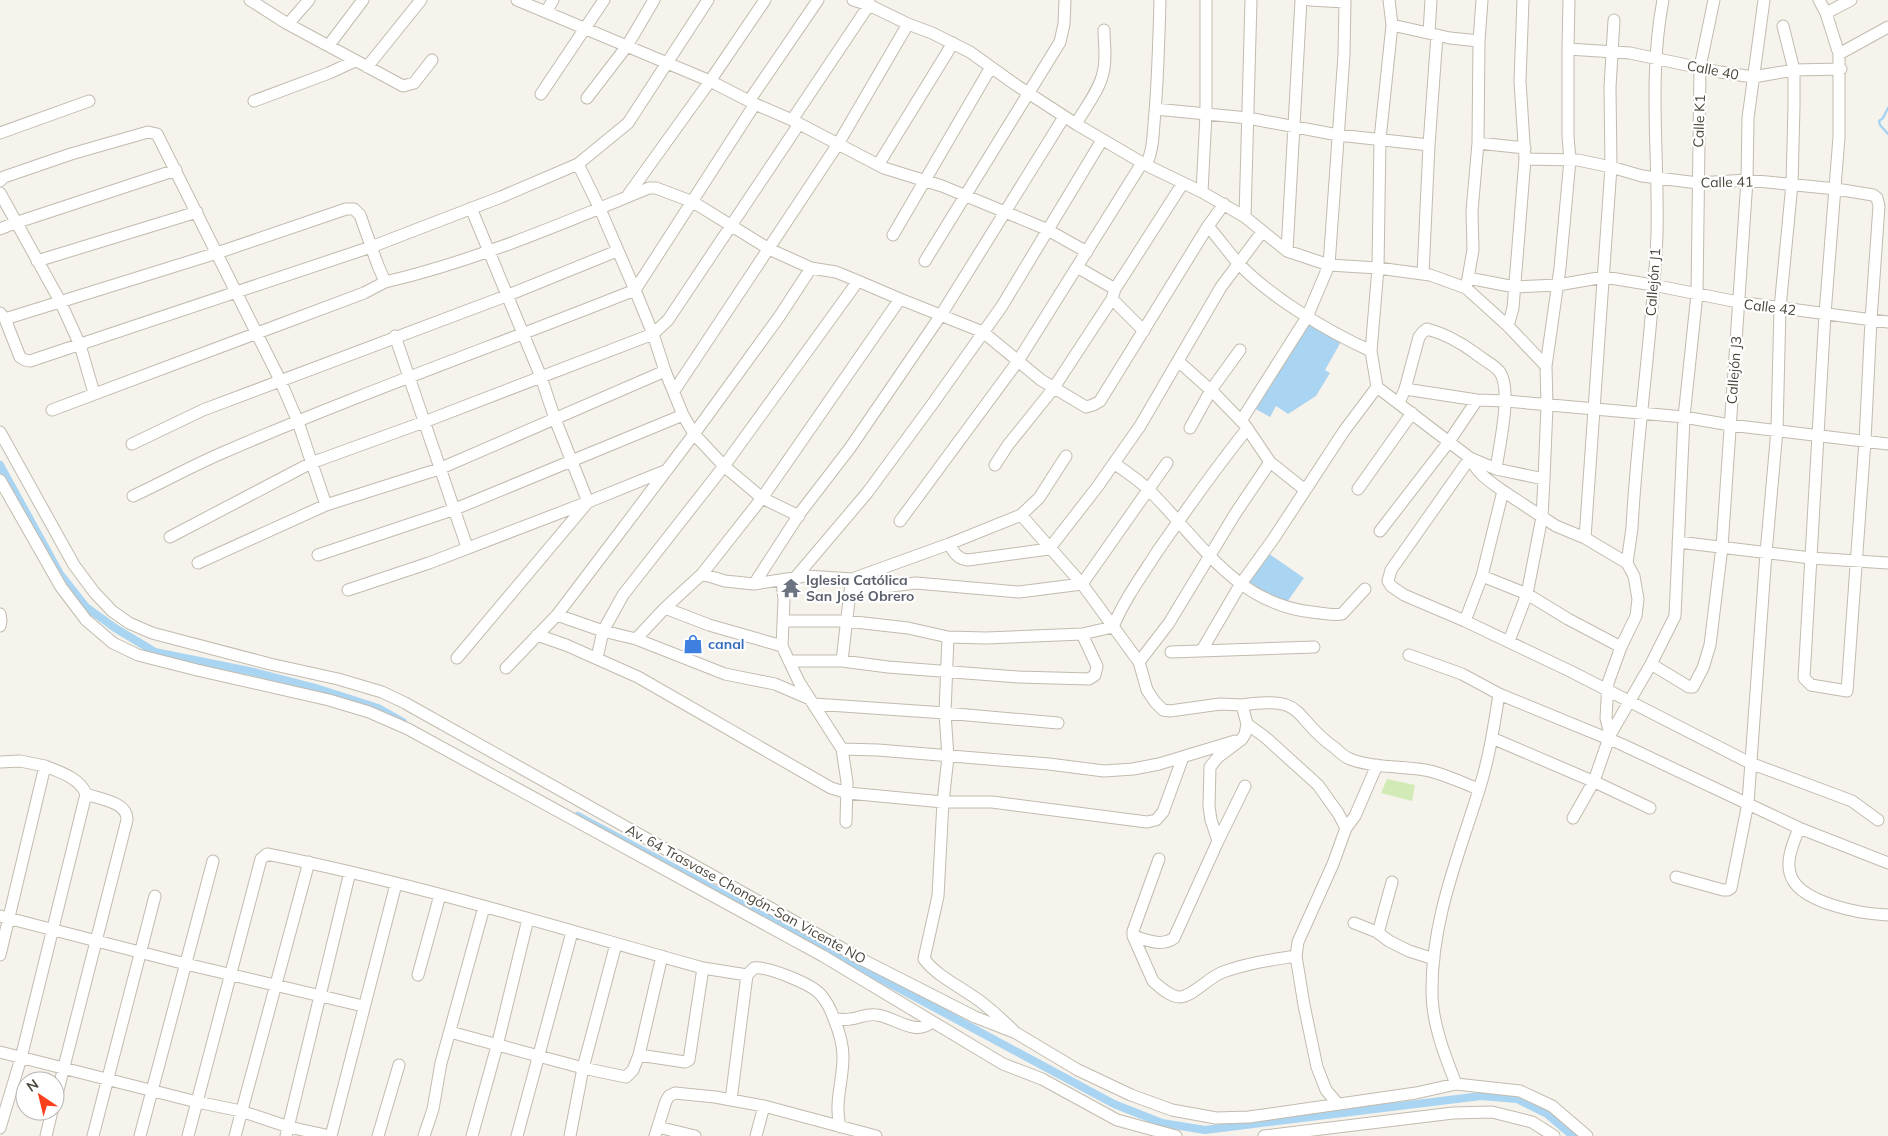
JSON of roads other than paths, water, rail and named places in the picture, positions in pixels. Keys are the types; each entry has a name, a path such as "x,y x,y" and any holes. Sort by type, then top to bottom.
{"street":[{"path":"250,0 288,24 403,86 409,86 414,83 432,60"},
{"path":"288,24 309,0"},
{"path":"329,45 363,0"},
{"path":"367,67 421,0"},
{"path":"517,0 710,81 878,165 923,180 1005,212 1048,230 1087,252"},
{"path":"546,12 552,0"},
{"path":"541,94 604,0"},
{"path":"587,98 627,46 654,0"},
{"path":"385,282 371,246 360,215 354,209 346,209 217,253 60,301 2,316 20,357 30,361 237,293 371,246 471,208 578,164 628,123 708,0"},
{"path":"628,197 710,81 764,0"},
{"path":"133,496 220,454 409,377 523,335 635,290 693,202 752,103 818,0"},
{"name":"Calle 42","path":"853,0 869,3 908,24 932,32 970,52 1029,94 1102,140 1144,164 1202,192 1245,217 1286,251 1329,266 1378,268 1424,274 1467,283 1514,287 1558,285 1604,277 1738,302 1888,322"},
{"path":"925,262 1060,42 1064,24 1065,0"},
{"path":"900,521 1018,361 1151,154 1159,58 1160,0"},
{"path":"1202,192 1206,114 1206,0"},
{"path":"1245,217 1251,0"},
{"path":"1286,251 1301,0"},
{"path":"1113,628 1122,607 1244,425 1307,317 1329,266 1345,1 1310,0"},
{"path":"1389,0 1392,25 1380,139 1378,268 1371,351 1377,387 1470,458 1496,469 1544,479"},
{"path":"1424,274 1433,34 1431,0"},
{"path":"1482,0 1478,41 1478,142 1472,211 1472,250 1467,283 1546,366"},
{"path":"1508,326 1513,308 1525,153 1520,81 1523,0"},
{"path":"1509,641 1527,594 1542,517 1548,406 1546,366 1558,285 1570,160 1568,136 1569,0"},
{"name":"Callejón J1","path":"1627,563 1632,528 1653,285 1657,178 1655,58 1663,0"},
{"name":"Calle K1","path":"1573,818 1594,781 1609,737 1651,664 1675,616 1684,417 1697,294 1700,67 1714,0"},
{"name":"Callejón J3","path":"1651,664 1689,687 1693,687 1703,668 1710,645 1722,547 1747,180 1748,118 1764,0"},
{"path":"1818,0 1826,13 1839,54 1840,137 1825,314 1804,678 1811,684 1848,691 1865,440 1870,320"},
{"path":"1826,13 1851,0"},
{"path":"170,537 311,463 424,422 653,334 668,320 731,225 869,3"},
{"path":"1585,538 1611,166 1610,87 1614,20"},
{"path":"674,391 838,144 908,24"},
{"path":"1392,25 1478,41"},
{"path":"1676,876 1723,890 1731,888 1748,803 1777,430 1780,308 1792,184 1794,70 1784,26"},
{"path":"1839,54 1888,27"},
{"path":"1076,124 1097,88 1103,72 1104,30"},
{"path":"878,165 953,43"},
{"name":"Calle 40","path":"1568,49 1611,51 1753,77 1794,70 1840,69"},
{"path":"254,101 329,73 355,61"},
{"path":"892,235 991,67"},
{"path":"0,133 89,101"},
{"path":"1155,109 1248,118 1338,135 1429,144"},
{"path":"754,584 798,516 850,448 941,315 1064,117"},
{"path":"1,176 148,132 157,134 280,380 298,422 326,505"},
{"path":"795,578 867,493 932,406 1002,306 1102,140"},
{"name":"Calle 41","path":"1478,142 1525,153 1611,166 1642,176 1698,183 1747,180 1836,189 1873,195 1877,198 1879,206 1870,320"},
{"path":"578,164 635,290 682,415 694,434 724,466 762,498 798,516"},
{"path":"0,229 176,170"},
{"path":"994,465 1054,389 1184,183"},
{"path":"52,410 355,296 385,282 418,274 488,252 649,188 656,188 693,202 769,249 811,268 836,272 900,300 982,332 1054,389 1086,407 1093,406 1100,401 1208,226 1224,204"},
{"path":"0,193 60,301 80,345 94,393"},
{"path":"471,208 541,377 555,419 588,502"},
{"path":"37,261 197,212"},
{"path":"1208,226 1238,263 1273,293 1307,317 1371,351"},
{"path":"949,544 956,556 968,560 1049,549 1098,486 1140,426 1220,287 1262,232"},
{"path":"132,444 203,410 395,336 506,296 617,251"},
{"path":"1077,267 1113,294 1144,331"},
{"path":"506,668 557,615 694,434 811,268"},
{"path":"597,658 603,631 623,594 724,466 858,281"},
{"path":"636,639 665,608 702,574 762,498 900,300"},
{"path":"1399,403 1405,389 1419,337 1423,332 1427,329 1440,332 1460,342 1499,371 1503,378 1506,401 1496,469"},
{"path":"395,336 467,547"},
{"path":"1190,428 1211,390 1240,350"},
{"path":"1178,361 1211,390 1244,425 1270,462 1305,490"},
{"path":"198,564 326,505 439,469 665,371"},
{"path":"1202,650 1240,585 1274,538 1344,431 1377,387"},
{"path":"1405,389 1477,400 1684,417 1730,426 1888,444"},
{"path":"1380,531 1448,443 1477,400"},
{"path":"1358,489 1412,413"},
{"path":"318,555 455,508 682,415"},
{"name":"Av. 64 Trasvase Chongón-San Vicente NO","path":"0,432 74,565 94,592 112,611 129,623 152,633 270,664 338,679 382,692 465,736 863,960 975,1017 1016,1033 1078,1070 1131,1095 1172,1110 1216,1118 1249,1116 1416,1093 1456,1084 1520,1091 1552,1106 1587,1136"},
{"path":"851,585 1021,515 1039,498 1066,456"},
{"path":"1470,458 1483,478 1556,526 1585,538 1627,563 1634,576 1638,599 1636,616 1621,647 1608,683 1606,718 1609,737"},
{"path":"1470,458 1388,576 1391,586 1404,595 1465,620 1570,671 1750,764 1852,800 1878,820"},
{"path":"1114,462 1148,489 1209,556 1240,585 1280,606 1294,610 1337,615 1346,612 1365,589"},
{"path":"1139,662 1169,623 1209,556 1270,462"},
{"path":"702,574 725,581 754,584 806,576 851,585 916,583 1019,592 1082,584 1167,463"},
{"path":"348,590 429,563 667,470"},
{"path":"0,480 61,587 86,620 113,642 138,655 329,700 368,712 408,730 823,956 1003,1064 1042,1079 1108,1116 1176,1136"},
{"path":"1465,620 1482,576 1503,491"},
{"path":"457,658 588,502"},
{"path":"1021,515 1049,549 1082,584 1139,662 1148,690 1155,702 1163,710 1170,711 1220,704 1280,703 1289,705 1302,715 1330,745 1349,758 1377,765 1427,770 1479,789"},
{"path":"1678,542 1811,558 1888,563"},
{"path":"1482,576 1527,594 1568,620 1621,647"},
{"path":"782,580 784,600 782,646 812,702 842,749 848,793 846,822"},
{"path":"842,660 851,585"},
{"path":"665,608 709,625 782,646"},
{"path":"0,614 0,626"},
{"path":"557,615 603,631 636,639 725,674 775,684 812,702 1058,723"},
{"path":"783,621 846,621 908,628 948,637 986,638 1082,634 1113,628"},
{"path":"790,661 842,660 888,667 1019,677 1089,679 1095,675 1097,666 1082,634"},
{"path":"536,635 597,658 638,677 831,788 848,793 943,802 999,802 1148,822 1156,820 1163,812 1184,757"},
{"path":"948,637 945,670 945,713 948,757 943,802 938,896 924,958 931,968 996,1014 1016,1033"},
{"path":"1171,652 1314,647"},
{"path":"1409,655 1462,674 1499,694 1609,737 1799,828 1888,863"},
{"path":"1456,1084 1440,1044 1432,994 1435,942 1440,917 1462,840 1479,789 1492,738 1499,694"},
{"path":"1218,840 1211,820 1209,806 1210,767 1218,757 1242,739 1247,724 1242,705"},
{"path":"1247,724 1265,737 1318,785 1346,828"},
{"path":"1492,738 1594,781 1650,808"},
{"path":"842,749 878,750 1050,764 1104,772 1133,769 1184,757 1242,739"},
{"path":"0,762 26,762 45,766 71,777 84,788 86,794 20,1058 0,1128"},
{"path":"1338,1104 1326,1090 1317,1068 1296,956 1298,942 1333,864 1346,828 1355,816 1377,765"},
{"path":"0,955 5,917 45,766"},
{"path":"1132,936 1161,942 1170,941 1174,938 1244,786"},
{"path":"64,1069 98,941 128,816 121,806 86,794"},
{"path":"1799,828 1790,851 1789,863 1793,881 1814,899 1888,915"},
{"path":"188,1136 263,856 267,854 309,862 440,895 703,968 747,974 757,968 804,982 822,995 834,1018 841,1038 843,1056 836,1114 840,1127"},
{"path":"1160,859 1132,936 1153,981 1159,987 1175,996 1189,995 1208,980 1237,967 1296,956"},
{"path":"140,1136 213,861"},
{"path":"234,1136 309,862"},
{"path":"287,1131 350,872"},
{"path":"1378,933 1392,882"},
{"path":"0,1052 152,1091 241,1111 287,1131 331,1136 396,884"},
{"path":"418,975 440,895"},
{"path":"93,1136 155,896"},
{"path":"424,1136 433,1109 441,1063 484,907"},
{"path":"5,917 186,964 364,1006"},
{"path":"472,1136 497,1046 528,919"},
{"path":"1354,924 1378,933 1409,951 1434,959"},
{"path":"517,1136 572,932"},
{"path":"570,1136 582,1068 616,944"},
{"path":"450,1032 582,1068 626,1077 633,1070 639,1055 662,956"},
{"path":"639,1055 685,1062 689,1060 703,968"},
{"path":"731,1100 747,974"},
{"path":"834,1018 851,1019 868,1014 877,1015 916,1028 924,1027 932,1022"},
{"path":"378,1136 399,1066"},
{"path":"696,1136 656,1131 666,1101 674,1093 764,1106 860,1134 876,1136"},
{"path":"756,1136 764,1106"},
{"path":"1264,1136 1453,1113 1492,1112 1532,1122 1554,1136"},
{"path":"46,1136 50,1121"}],"water":[{"path":"1307,320 1342,340 1325,370 1330,373 1316,396 1288,414 1276,406 1270,417 1252,407"},
{"path":"1268,553 1304,578 1282,609 1247,586 1251,574"}],"waterway":[{"path":"1888,108 1883,118 1879,121 1888,134"},
{"path":"0,465 60,574 86,607 115,628 155,652 254,672 316,688 378,708 403,722"},
{"path":"578,816 1114,1104 1162,1123 1205,1130 1481,1096 1517,1099 1547,1114 1573,1136"}],"place":[{"name":"Iglesia Católica San José Obrero","path":"791,588"},
{"name":"canal","path":"693,644"}]}
